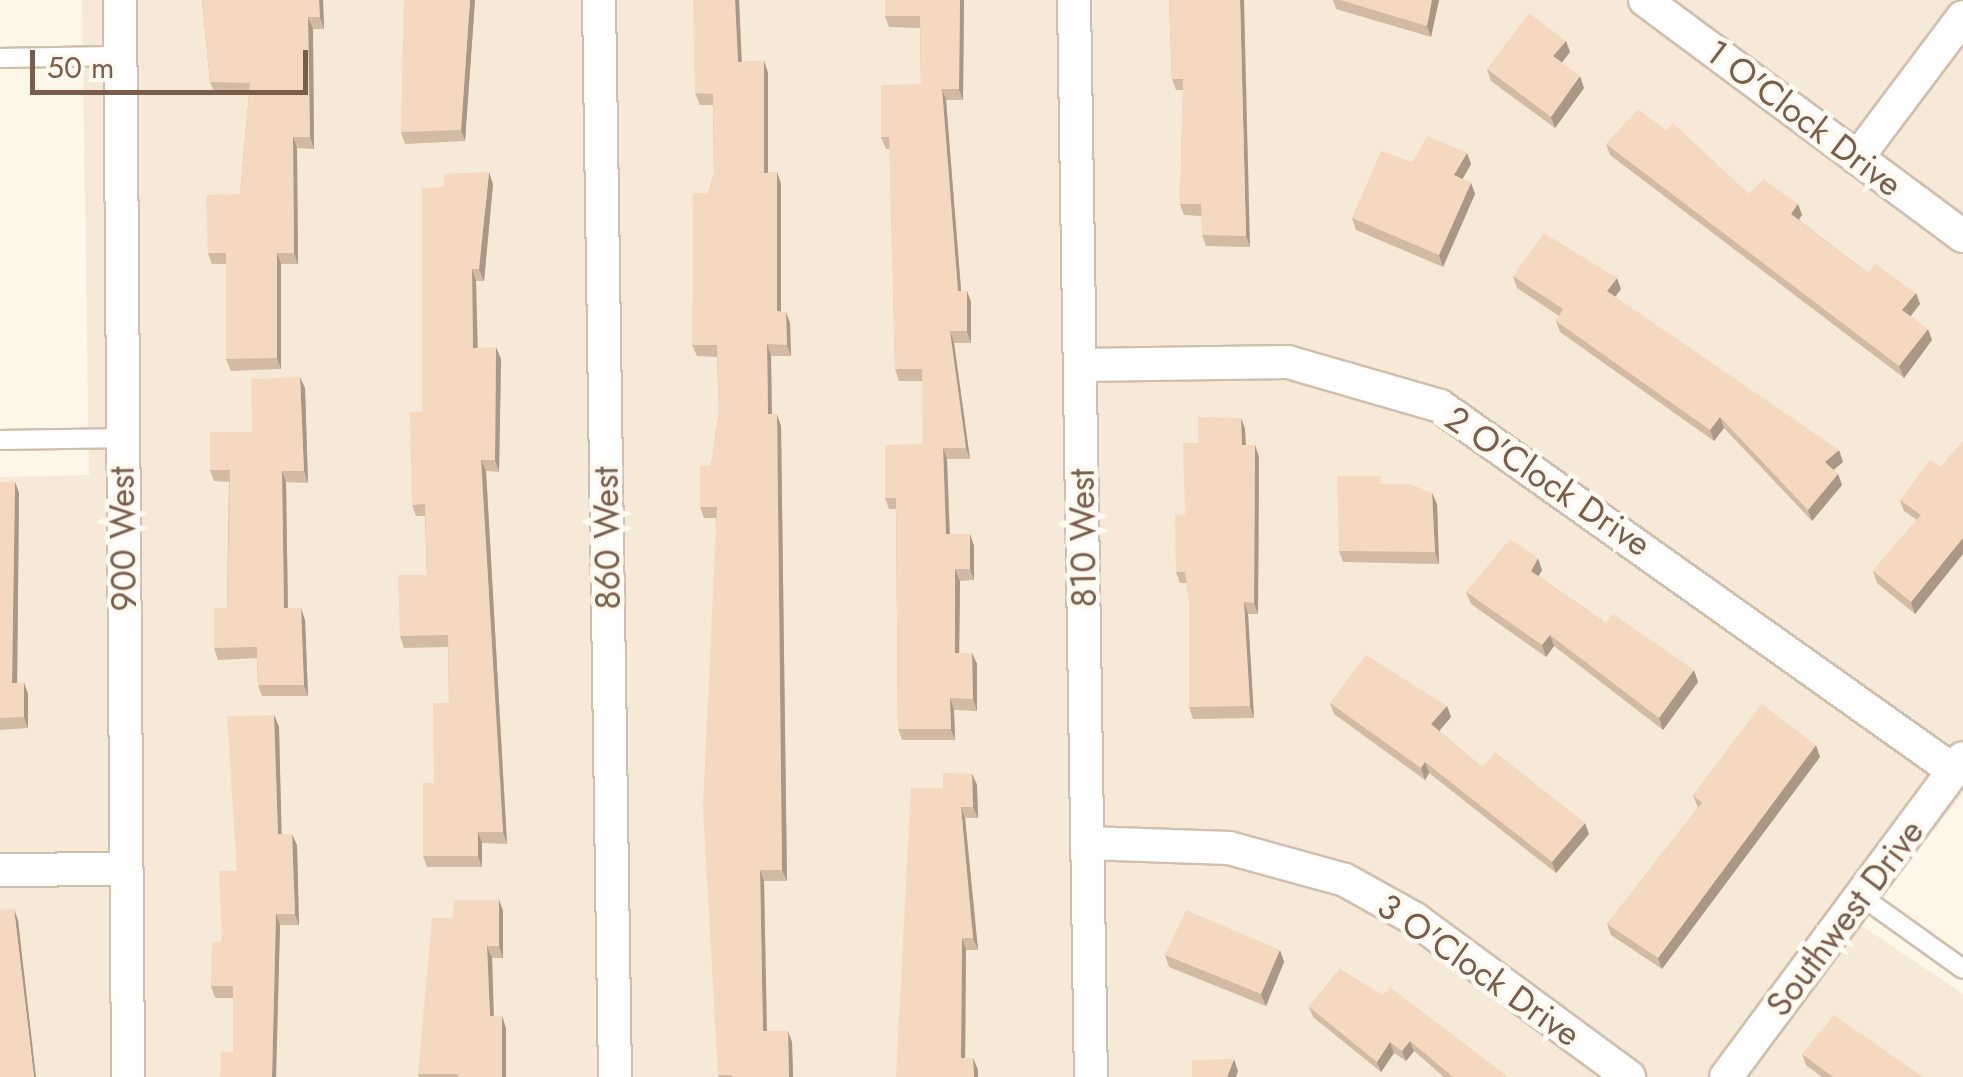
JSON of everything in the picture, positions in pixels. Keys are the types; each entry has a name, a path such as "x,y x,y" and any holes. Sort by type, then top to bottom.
{"street":[{"name":"900 West","path":"120,0 128,1077"},
{"name":"860 West","path":"599,0 615,1077"},
{"name":"810 West","path":"1074,0 1091,1077"},
{"name":"1 O'Clock Drive","path":"1644,0 1963,236"},
{"path":"1858,158 1963,17"},
{"name":"2 O'Clock Drive","path":"1080,365 1288,362 1440,406 1958,765"},
{"name":"Southwest Drive","path":"1726,1077 1958,765"},
{"name":"3 O'Clock Drive","path":"1087,843 1229,848 1345,880 1416,919 1629,1077"},
{"path":"0,870 126,869"}],"lane":[{"path":"0,58 120,56"},
{"path":"0,440 122,438"},
{"path":"1861,896 1963,969"}],"shaded area":[{"path":"82,0 1963,0 1963,793 1861,925 1963,994 1963,1077 0,1077 0,477 89,475"}],"building":[{"path":"202,0 319,0 320,17 308,17 310,137 293,137 294,253 277,253 277,358 226,359 226,253 208,253 206,195 240,194 250,83 210,82"},
{"path":"404,0 470,0 461,130 401,132"},
{"path":"693,0 735,0 738,62 764,61 764,173 777,172 777,311 786,312 787,345 767,344 768,414 777,414 782,870 760,870 763,1031 788,1031 789,1077 718,1075 703,807 717,507 700,507 700,466 711,466 719,413 717,345 692,345 693,193 708,193 714,174 713,94 695,93"},
{"path":"885,0 960,0 959,89 942,89 958,291 967,291 967,331 950,331 966,448 943,448 946,534 970,534 970,569 955,569 955,653 972,653 973,699 950,698 951,729 898,729 896,498 885,498 885,445 923,444 922,369 895,369 889,137 881,137 881,85 921,84 920,16 885,16"},
{"path":"1169,0 1240,0 1246,236 1202,235 1201,204 1180,204 1183,79 1172,79"},
{"path":"1340,0 1432,0 1427,26"},
{"path":"1529,13 1566,41 1553,56 1580,76 1551,117 1487,69"},
{"path":"1638,109 1666,130 1673,123 1749,194 1763,179 1798,204 1791,214 1868,273 1875,264 1916,293 1902,310 1928,329 1899,366 1606,144"},
{"path":"1428,136 1467,153 1454,175 1471,183 1439,255 1352,218 1381,151 1412,162"},
{"path":"489,172 479,269 472,269 473,348 496,347 495,460 481,460 503,832 478,832 478,856 423,856 423,783 434,783 433,703 449,703 448,635 400,636 398,575 427,575 425,504 412,505 410,412 422,412 422,188 444,187 444,174"},
{"path":"1544,233 1617,278 1607,291 1839,450 1825,462 1838,474 1808,510 1720,417 1710,430 1556,321 1563,309 1513,276"},
{"path":"300,377 304,471 282,471 284,608 301,608 304,685 258,685 257,647 214,648 214,608 227,608 230,470 210,470 210,432 252,432 251,379"},
{"path":"1198,417 1241,418 1242,445 1255,445 1254,603 1244,602 1250,706 1189,707 1189,600 1185,572 1176,572 1175,514 1185,515 1183,443 1198,443"},
{"path":"1963,441 1963,538 1911,602 1873,571 1921,515 1900,500 1930,460 1941,467"},
{"path":"1337,476 1381,476 1380,484 1410,484 1432,493 1435,552 1339,551"},
{"path":"0,482 15,482 12,683 24,683 24,717 0,718"},
{"path":"1510,539 1538,558 1531,571 1606,623 1613,614 1694,670 1659,718 1550,635 1542,645 1466,592"},
{"path":"1366,655 1447,706 1431,724 1482,767 1495,752 1585,823 1552,862 1425,762 1421,768 1330,703"},
{"path":"1762,704 1816,745 1658,958 1607,924 1702,803 1693,795"},
{"path":"274,715 278,834 292,834 295,914 276,914 272,1077 220,1077 221,1052 233,1052 233,986 211,986 212,942 222,942 219,871 237,871 227,716"},
{"path":"943,773 972,774 973,807 961,807 973,938 962,938 961,1058 973,1058 974,1077 896,1077 911,788 943,788"},
{"path":"454,900 499,900 499,946 487,946 490,1016 502,1016 502,1077 418,1074 432,918 453,918"},
{"path":"14,909 34,1077 0,1077 0,910"},
{"path":"1186,910 1280,950 1261,994 1165,955"},
{"path":"1340,969 1383,995 1390,987 1508,1077 1453,1077 1410,1041 1402,1051 1390,1042 1377,1062 1309,1007"},
{"path":"1834,1015 1923,1077 1833,1077 1802,1054"},
{"path":"1234,1059 1227,1077 1192,1077 1192,1060"}]}
